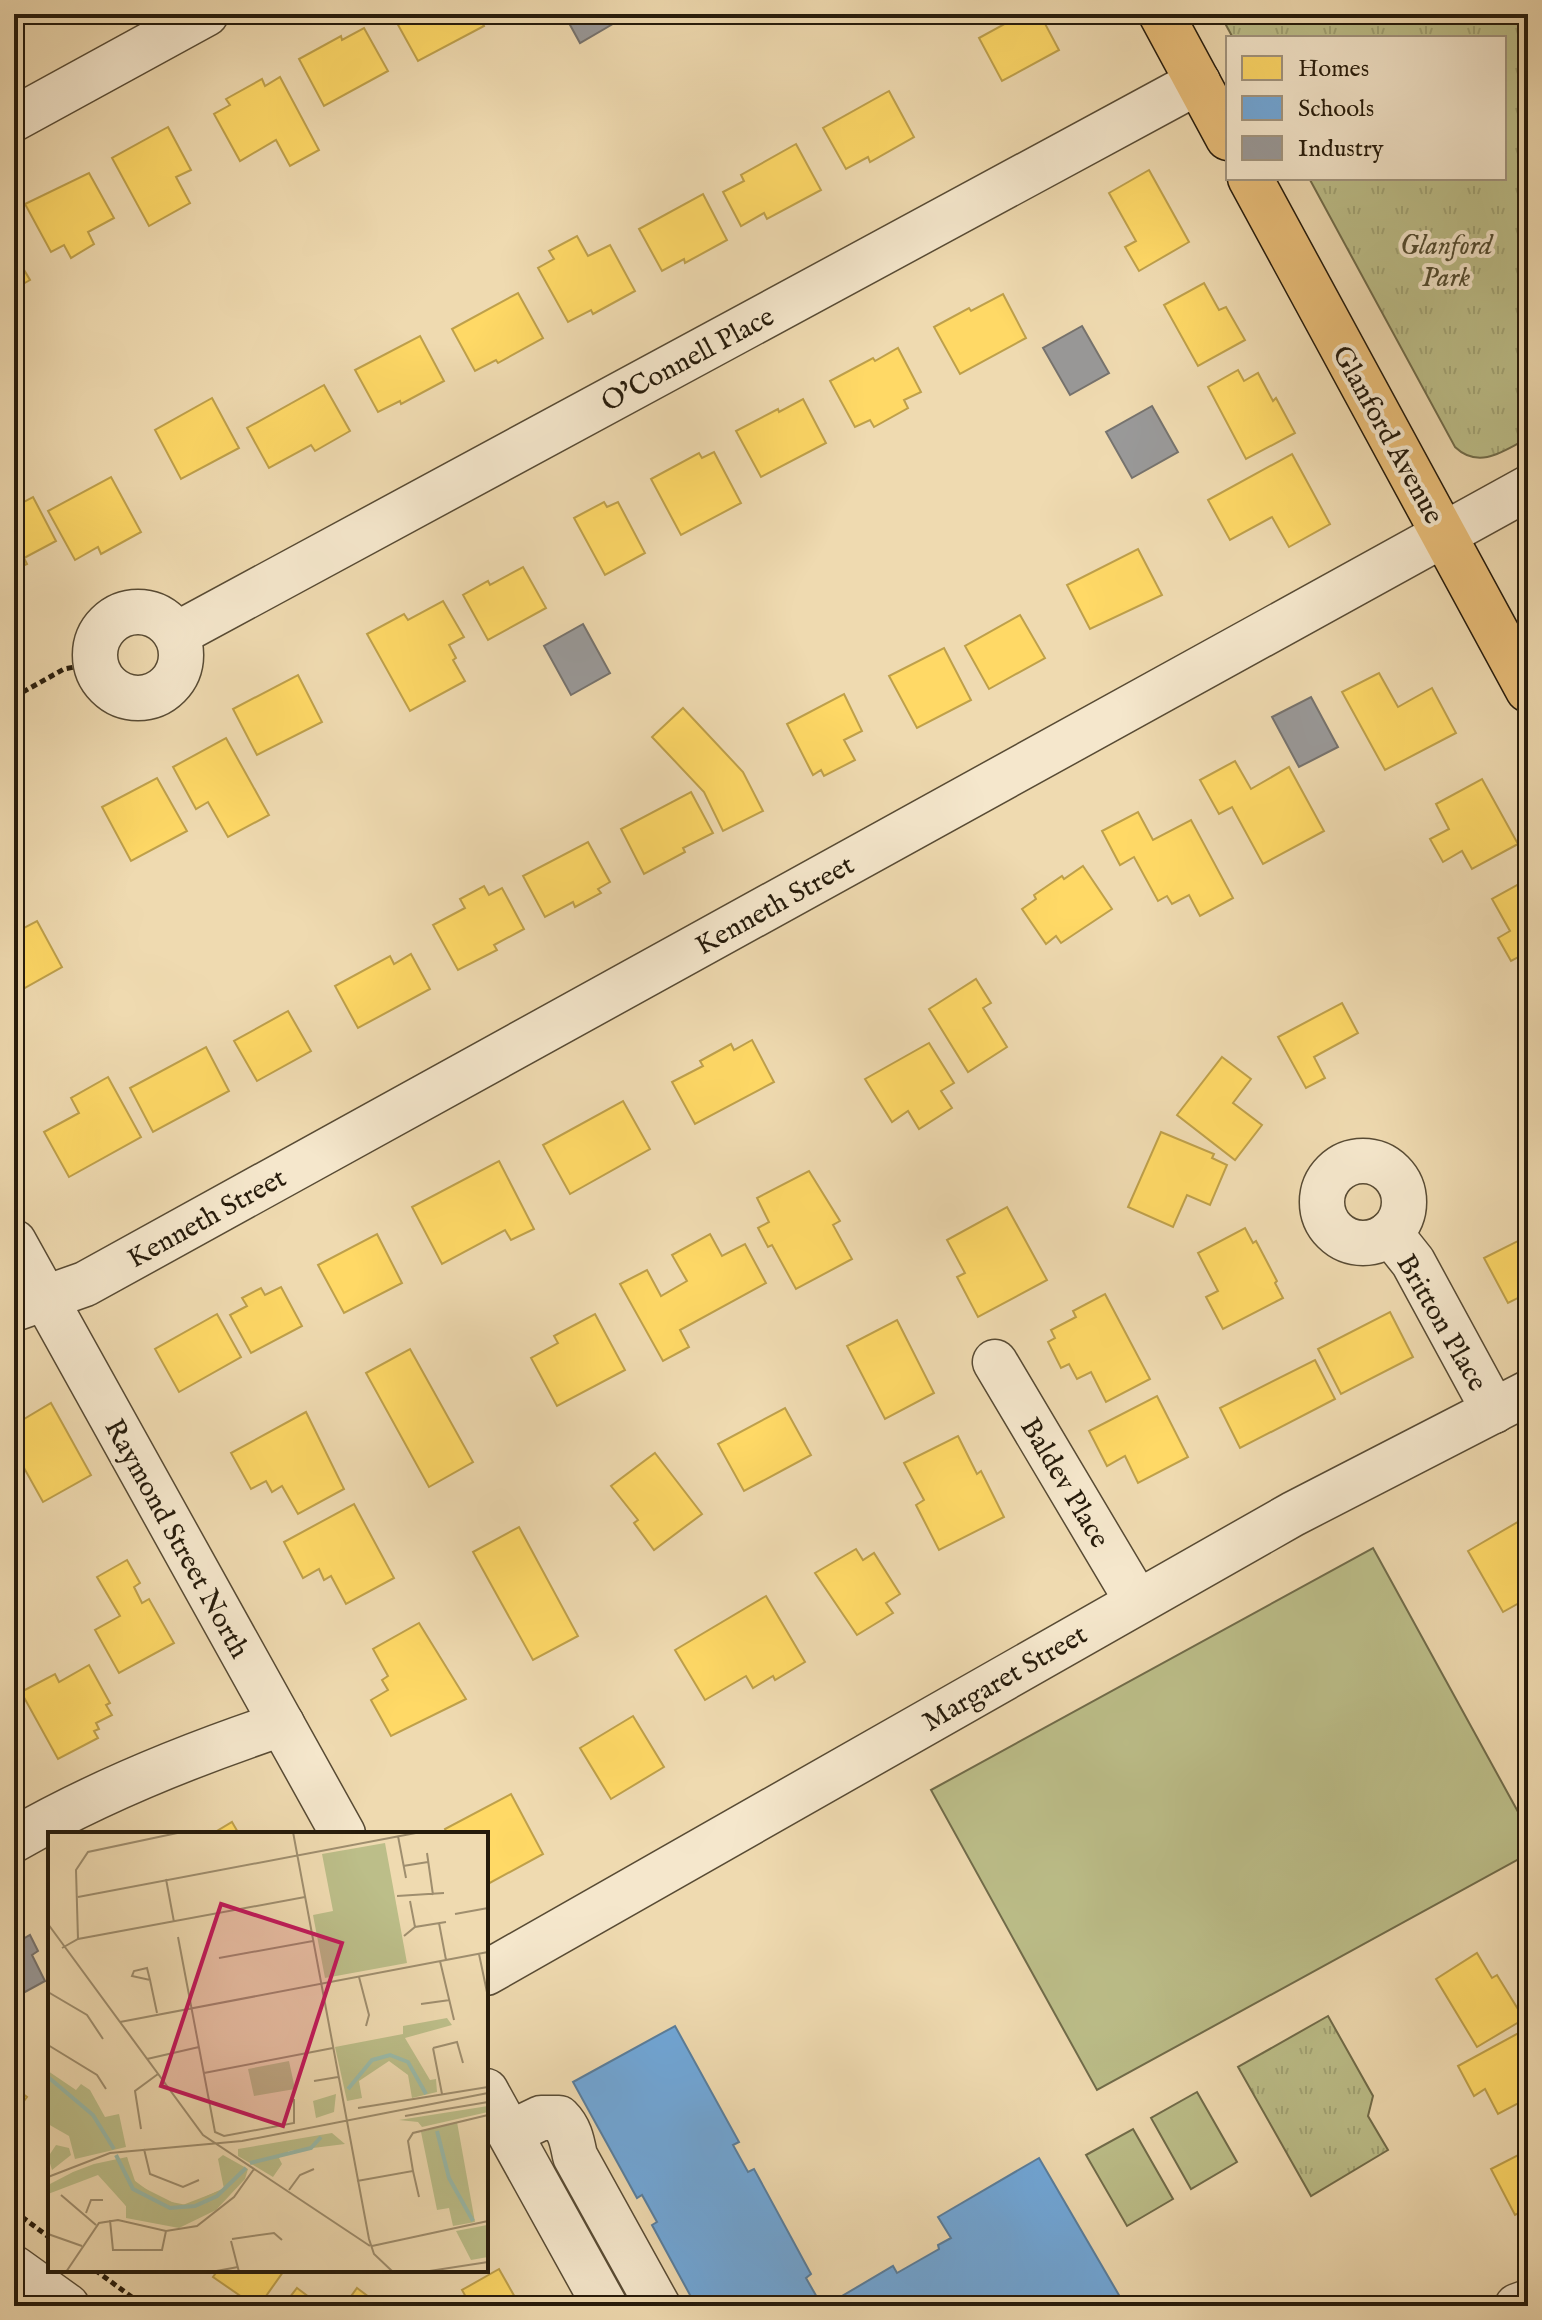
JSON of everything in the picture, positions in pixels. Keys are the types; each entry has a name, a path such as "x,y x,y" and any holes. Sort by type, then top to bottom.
{"main road":[{"path":"1161,14 1226,134"},
{"name":"Glanford Avenue","path":"1251,180 1528,690"}],"street":[{"path":"14,119 206,14"},
{"name":"O'Connell Place","path":"177,634 1198,82"},
{"name":"Kenneth Street","path":"29,1304 99,1277 1528,488"},
{"path":"144,611 164,619 177,634 183,655 177,676 163,692 142,698 121,695 104,682 95,663 96,642 107,625 124,614 144,611"},
{"name":"Britton Place","path":"1390,1233 1511,1402"},
{"name":"Raymond Street North","path":"14,1242 29,1304 282,1724 342,1832"},
{"name":"Baldev Place","path":"995,1362 1137,1601"},
{"name":"Margaret Street","path":"488,1972 1293,1514 1511,1402"},
{"path":"14,1840 71,1808 126,1783 205,1750 282,1724"},
{"path":"488,2094 605,2306"},
{"path":"510,2133 541,2118 559,2118 566,2124 575,2156 658,2306"},
{"path":"14,2268 67,2306"},
{"path":"1517,2306 1528,2302"}],"path":[{"path":"14,697 64,669 95,663"},
{"path":"14,2211 48,2236"},
{"path":"98,2272 144,2306"}],"green space":[{"name":"Glanford Park","path":"1220,14 1528,14 1528,438 1501,453 1482,458 1464,454 1455,447 1310,180 1506,180 1506,36 1232,36"},
{"path":"1373,1548 1528,1830 1528,1854 1097,2090 931,1790"},
{"path":"1328,2016 1373,2096 1368,2116 1388,2150 1311,2196 1238,2067"},
{"path":"1197,2092 1237,2162 1191,2189 1151,2118"},
{"path":"1133,2129 1173,2199 1127,2226 1086,2155"}],"building: Homes":[{"path":"392,14 478,14 484,26 418,61"},
{"path":"1023,14 1032,14 1036,21 1042,18 1059,50 1002,81 979,38"},
{"path":"364,28 388,71 324,106 299,59 341,36 342,40"},
{"path":"280,77 319,150 290,166 276,140 240,161 214,114 230,105 226,99 262,79 265,86"},
{"path":"889,91 914,137 870,162 868,157 846,169 823,128"},
{"path":"168,127 191,170 176,177 190,203 149,226 112,158"},
{"path":"796,144 821,190 767,219 764,213 741,226 723,192 744,181 741,175"},
{"path":"1149,170 1189,242 1139,271 1125,247 1136,241 1109,193"},
{"path":"89,173 114,218 88,232 94,244 71,258 64,245 51,252 25,204"},
{"path":"703,194 727,240 685,263 684,259 662,271 639,229"},
{"path":"577,236 588,256 610,245 635,291 593,314 591,310 568,322 538,268 554,259 549,251"},
{"path":"14,253 30,280 14,289"},
{"path":"1204,283 1219,310 1226,307 1245,340 1198,366 1164,305"},
{"path":"518,293 543,338 498,363 496,360 475,371 452,329"},
{"path":"1003,294 1026,338 960,374 934,327"},
{"path":"420,336 444,381 401,404 400,401 378,412 355,370"},
{"path":"898,348 921,392 904,400 908,408 874,427 870,420 855,427 830,381"},
{"path":"1238,370 1244,381 1258,373 1295,433 1246,459 1208,387"},
{"path":"324,385 350,431 315,451 311,445 269,468 247,428"},
{"path":"212,398 239,448 181,479 155,430"},
{"path":"803,399 826,443 761,477 736,431"},
{"path":"714,452 741,503 681,535 651,479 699,453 702,458"},
{"path":"1292,454 1330,524 1289,547 1272,517 1230,540 1208,500"},
{"path":"111,477 141,532 101,554 98,547 75,560 48,511"},
{"path":"33,497 56,541 24,558 27,564 14,570 14,507"},
{"path":"604,502 607,507 618,502 645,553 605,575 574,518"},
{"path":"1138,549 1162,595 1090,629 1067,585"},
{"path":"523,567 546,608 488,640 463,595"},
{"path":"443,601 464,637 449,645 456,658 453,660 465,681 410,711 367,634 404,614 408,620"},
{"path":"1020,615 1045,658 989,689 965,646"},
{"path":"944,648 971,700 917,728 889,676"},
{"path":"1379,673 1398,707 1432,688 1456,733 1385,770 1342,692"},
{"path":"298,675 322,722 257,755 233,709"},
{"path":"844,694 862,731 844,740 855,760 824,776 821,770 813,775 787,724"},
{"path":"683,708 743,772 763,811 723,831 704,792 652,737"},
{"path":"226,738 269,815 228,837 208,802 196,809 173,767"},
{"path":"1235,761 1251,789 1289,767 1324,831 1263,864 1232,807 1219,814 1200,780"},
{"path":"157,778 187,831 131,861 102,807"},
{"path":"1482,779 1518,844 1472,869 1462,851 1443,862 1430,839 1449,829 1436,804"},
{"path":"691,792 713,833 683,848 685,852 644,874 621,829"},
{"path":"1138,812 1153,840 1191,820 1233,898 1200,916 1189,895 1172,904 1167,896 1158,901 1134,857 1120,865 1102,831"},
{"path":"588,842 610,882 598,889 601,893 575,907 573,902 545,917 523,876"},
{"path":"1083,866 1112,909 1061,943 1056,936 1046,944 1022,909 1036,899 1034,895"},
{"path":"1528,879 1528,952 1511,961 1498,938 1510,931 1492,899"},
{"path":"484,886 489,895 502,888 524,929 494,945 497,950 458,970 433,925 465,908 460,899"},
{"path":"37,921 62,967 14,994 14,933"},
{"path":"411,954 430,989 358,1028 335,986 390,956 394,964"},
{"path":"976,979 991,1003 983,1008 1007,1047 968,1072 929,1009"},
{"path":"1342,1003 1358,1033 1314,1057 1325,1078 1306,1088 1278,1037"},
{"path":"288,1011 311,1051 257,1081 234,1041"},
{"path":"752,1040 774,1082 695,1124 672,1082 703,1066 700,1061 731,1044 734,1050"},
{"path":"929,1043 954,1083 941,1091 952,1108 919,1129 908,1111 892,1122 865,1079"},
{"path":"206,1047 229,1091 153,1132 130,1088"},
{"path":"1222,1057 1251,1079 1233,1103 1262,1125 1235,1160 1177,1115"},
{"path":"108,1077 141,1137 69,1177 44,1132 79,1113 71,1098"},
{"path":"623,1101 650,1149 570,1194 543,1145"},
{"path":"1161,1132 1214,1154 1212,1158 1227,1165 1210,1205 1187,1195 1173,1227 1128,1207"},
{"path":"499,1161 534,1229 511,1240 505,1230 442,1264 412,1207"},
{"path":"809,1171 840,1221 833,1225 852,1259 796,1289 772,1245 768,1247 758,1228 769,1222 757,1198"},
{"path":"1007,1207 1047,1280 978,1317 957,1277 965,1273 947,1240"},
{"path":"1245,1228 1253,1243 1256,1241 1283,1298 1223,1329 1206,1297 1218,1291 1198,1253"},
{"path":"377,1234 402,1283 344,1313 318,1265"},
{"path":"710,1234 722,1256 745,1244 766,1283 680,1330 689,1347 663,1361 620,1284 647,1270 661,1296 687,1281 672,1255"},
{"path":"1528,1236 1528,1293 1508,1303 1484,1258"},
{"path":"281,1287 302,1326 251,1353 230,1315 247,1306 242,1298 261,1288 265,1295"},
{"path":"1105,1294 1150,1379 1106,1402 1091,1372 1077,1379 1069,1364 1061,1368 1048,1342 1055,1338 1051,1330 1076,1317 1073,1311"},
{"path":"1390,1312 1413,1357 1341,1394 1318,1349"},
{"path":"217,1314 241,1357 179,1392 155,1349"},
{"path":"595,1314 625,1370 557,1406 531,1358 558,1343 554,1336"},
{"path":"897,1320 934,1393 885,1419 847,1346"},
{"path":"410,1349 473,1462 429,1487 366,1373"},
{"path":"1315,1360 1335,1399 1240,1448 1220,1408"},
{"path":"1157,1396 1188,1457 1138,1483 1125,1456 1107,1466 1089,1431"},
{"path":"51,1403 91,1475 43,1502 14,1450 14,1425"},
{"path":"785,1408 811,1455 744,1491 718,1444"},
{"path":"306,1412 344,1489 298,1514 282,1486 272,1492 266,1481 251,1489 231,1453"},
{"path":"958,1436 977,1474 981,1471 1004,1517 939,1550 916,1505 924,1500 904,1463"},
{"path":"655,1453 702,1514 654,1550 634,1523 638,1520 611,1486"},
{"path":"354,1504 394,1578 346,1604 331,1576 324,1580 319,1569 303,1578 284,1542"},
{"path":"1528,1516 1528,1598 1503,1612 1468,1551"},
{"path":"519,1527 578,1636 533,1660 473,1552"},
{"path":"856,1549 863,1560 874,1553 900,1594 886,1603 893,1613 857,1635 815,1573"},
{"path":"127,1560 140,1583 134,1587 142,1603 149,1599 174,1643 119,1673 95,1630 120,1616 97,1577"},
{"path":"766,1596 805,1662 775,1680 773,1676 753,1688 746,1676 705,1700 675,1650"},
{"path":"419,1623 466,1699 391,1736 371,1700 388,1690 382,1680 388,1676 373,1649"},
{"path":"89,1665 110,1703 106,1705 112,1715 96,1723 99,1729 94,1731 98,1738 58,1759 21,1692 55,1674 59,1682"},
{"path":"633,1716 664,1767 611,1799 580,1748"},
{"path":"511,1794 543,1854 488,1884 488,1832 446,1832 445,1829"},
{"path":"232,1822 238,1832 215,1832"},
{"path":"1477,1953 1492,1978 1497,1975 1524,2019 1477,2047 1436,1979"},
{"path":"1526,2029 1528,2098 1498,2114 1485,2089 1474,2096 1458,2066"},
{"path":"14,2087 27,2097 14,2114"},
{"path":"1528,2150 1528,2208 1515,2215 1491,2169"},
{"path":"499,2269 520,2306 471,2306 462,2290"},
{"path":"217,2272 283,2272 259,2306 213,2277"},
{"path":"297,2288 321,2306 283,2306"},
{"path":"357,2288 381,2306 344,2306"}],"building: Schools":[{"path":"675,2026 739,2142 733,2145 748,2172 754,2169 811,2274 806,2278 822,2306 696,2306 652,2225 657,2222 642,2195 637,2198 573,2082"},
{"path":"1039,2158 1123,2302 1115,2306 973,2306 971,2303 966,2306 825,2306 893,2266 897,2273 939,2249 938,2245 951,2238 938,2217"}],"building: Industry":[{"path":"564,14 614,14 618,21 580,43"},
{"path":"1082,326 1109,373 1070,395 1043,348"},
{"path":"1152,406 1178,452 1132,478 1106,432"},
{"path":"583,624 610,673 571,695 544,646"},
{"path":"1311,697 1338,747 1299,767 1272,717"},
{"path":"30,1935 38,1951 32,1955 45,1981 14,1998 14,1944"}]}
